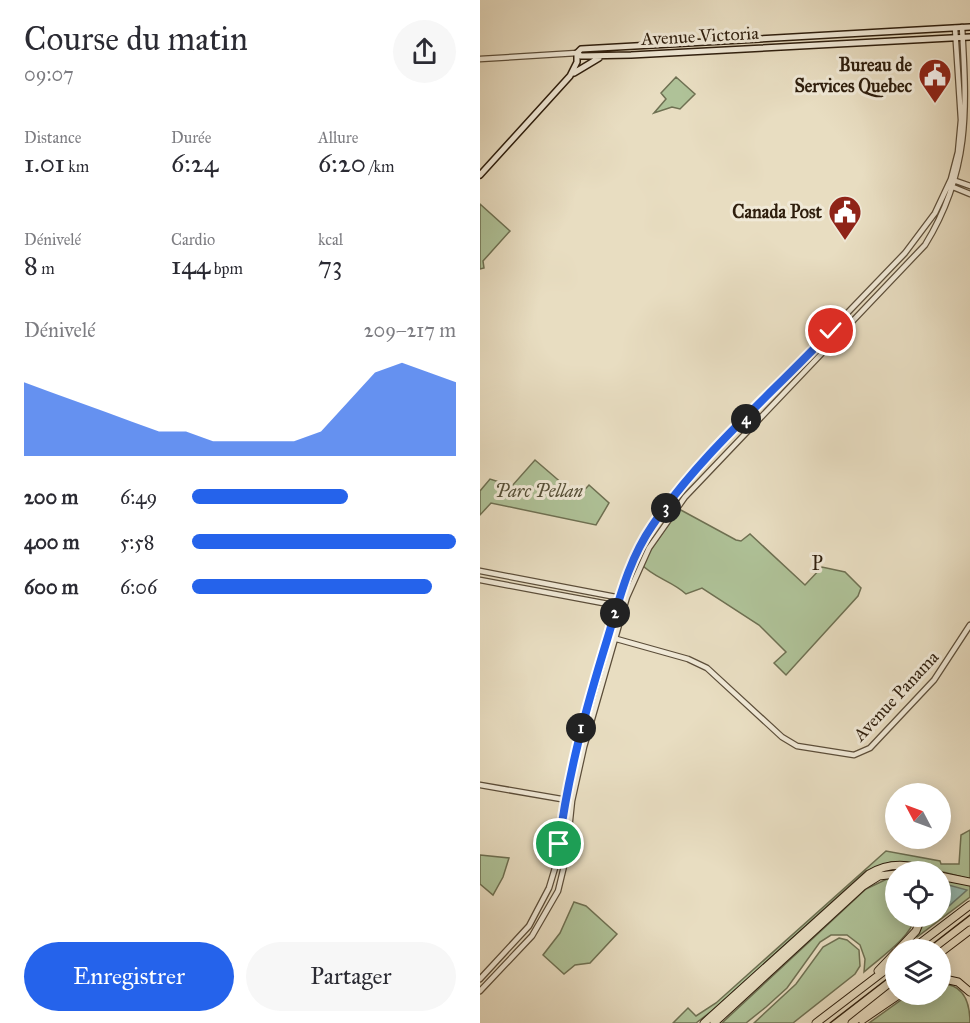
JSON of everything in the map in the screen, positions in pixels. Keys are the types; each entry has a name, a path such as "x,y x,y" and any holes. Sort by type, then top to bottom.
{"highway":[{"path":"704,1023 869,874 885,866"},
{"path":"716,1023 863,886 879,876 885,875"},
{"path":"951,878 970,882"},
{"path":"926,939 970,905"},
{"path":"908,939 918,927"},
{"path":"951,945 970,930"},
{"path":"864,986 885,964"},
{"path":"816,1023 885,970"},
{"path":"951,980 958,982 970,992"},
{"path":"852,1023 885,997"},
{"path":"858,1023 885,1004"}],"main road":[{"name":"Avenue Victoria","path":"970,27 581,49 577,53 581,56 605,56 970,37"},
{"path":"570,76 577,62 577,53"},
{"path":"480,175 570,76 586,64 605,56"}],"street":[{"path":"480,991 532,936 558,891 566,857 572,801 584,747 624,608 649,548 685,497 925,245 940,224 958,181 966,152 968,119 962,27"},
{"path":"480,979 516,941 540,908 555,868 564,800 576,745 619,597 641,543 703,463 916,241 935,213 951,179 958,152 961,120 955,28"},
{"name":"Avenue Victoria","path":"480,59 577,53"},
{"path":"951,179 970,186"},
{"path":"948,186 970,194"},
{"path":"480,571 627,599"},
{"path":"480,580 624,608"},
{"name":"Avenue Panama","path":"608,637 688,659 707,668 788,741 797,746 854,755 870,748 934,680 970,625"},
{"path":"576,745 584,747"},
{"path":"480,785 572,801"}],"green space":[{"path":"676,77 695,94 680,109 672,107 654,113 666,99 661,93"},
{"path":"480,204 510,231 483,261 484,268 480,269"},
{"name":"Parc Pellan","path":"535,460 578,497 589,485 609,503 596,525 491,503 480,515 480,491 490,479 512,486"},
{"path":"679,509 736,540 741,541 750,534 805,585 822,567 845,572 861,588 858,596 786,675 774,663 786,652 759,625 702,588 686,594 641,564"},
{"path":"970,830 970,879 951,874 951,864 959,864 961,835"},
{"path":"886,851 940,861 885,861 885,864 866,871 713,1010 696,1023 673,1023 688,1008 696,1016 716,1003"},
{"path":"480,855 509,858 503,877 493,895 480,884"},
{"path":"885,880 885,927 911,927 901,939 885,939 885,954 864,972 865,959 860,945 847,935 831,935 820,942 787,988 766,1007 746,1023 722,1023 866,889"},
{"path":"951,880 970,884 970,897 951,911"},
{"path":"574,902 586,906 617,934 590,963 575,965 564,974 543,955 560,933"},
{"path":"919,927 930,927 917,937 915,935"},
{"path":"839,938 847,940 859,950 860,966 855,974 793,1023 754,1023 796,984 823,947"},
{"path":"951,986 960,991 969,1008 970,1023 869,1023 894,1005 951,1005"}],"water":[{"path":"951,886 967,890 951,904"}],"tram line":[{"path":"939,939 970,915"},
{"path":"830,1023 885,980"}],"place":[{"name":"Bureau de Services Quebec","path":"935,104"},
{"name":"Canada Post","path":"845,241"}],"district":[{"name":"P","path":"818,563"}],"route":[{"path":"559,844 568,775 619,597 641,543 653,524 703,463 831,331"}]}
